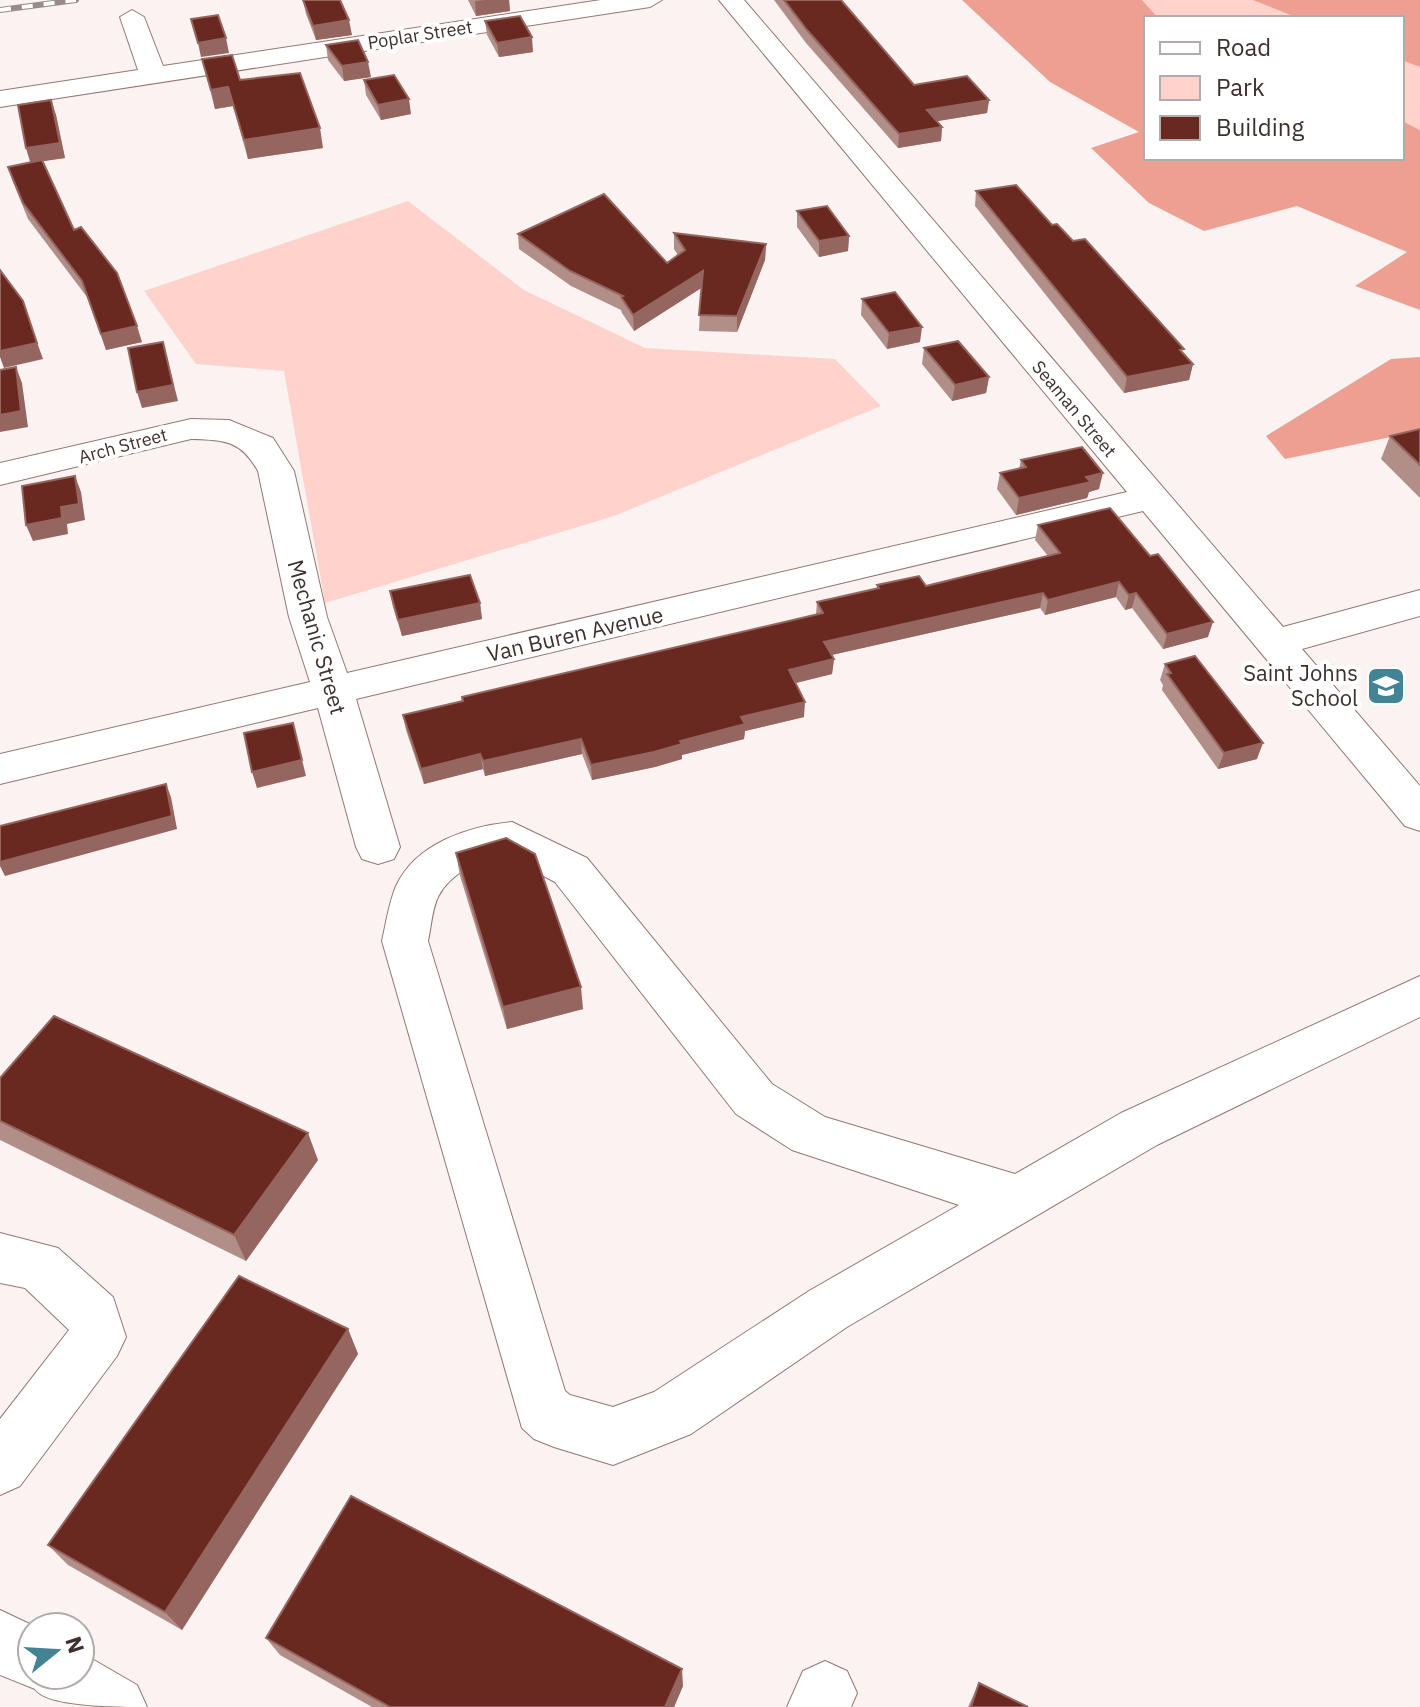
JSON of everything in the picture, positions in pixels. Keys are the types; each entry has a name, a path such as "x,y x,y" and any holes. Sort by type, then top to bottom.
{"street":[{"name":"Poplar Street","path":"0,99 650,0"},
{"name":"Seaman Street","path":"731,0 1420,815"},
{"path":"132,17 153,76"},
{"name":"Arch Street","path":"0,474 191,429 229,430 245,436"},
{"name":"Mechanic Street","path":"245,436 261,445 276,471 308,617 378,847"},
{"name":"Van Buren Avenue","path":"0,769 1151,498"},
{"path":"1274,643 1420,603"},
{"path":"1020,1198 967,1185 810,1134 754,1099 571,870 512,839 486,841 453,854 417,889 405,941 409,963 542,1408 554,1419 613,1436 671,1414 828,1309 1020,1198 1139,1129 1420,995"},
{"path":"0,1258 39,1266 94,1315 98,1337 0,1466"},
{"path":"88,1691 115,1707"}],"green space":[{"path":"982,0 1420,0 1420,228 1403,160 1404,16 1144,18"},
{"path":"408,201 524,290 645,348 835,359 881,406 614,516 325,603 284,371 196,364 144,291"}],"shaded area":[{"path":"962,0 1142,0 1156,16 1144,16 1144,160 1404,160 1404,122 1420,130 1420,310 1355,286 1407,252 1297,206 1204,231 1149,203 1091,148 1139,132 1050,82"},
{"path":"1253,0 1420,0 1420,67 1404,61 1404,16 1293,16"},
{"path":"1420,357 1420,431 1285,459 1266,436 1391,359"}],"building":[{"path":"303,0 340,0 349,20 313,26"},
{"path":"784,0 841,0 914,85 967,76 989,100 927,110 942,127 899,134"},
{"path":"218,15 226,38 198,43 191,19"},
{"path":"520,16 532,37 497,43 485,21"},
{"path":"358,40 368,62 342,66 326,45"},
{"path":"232,55 240,80 300,73 320,128 244,140 228,87 211,90 202,59"},
{"path":"394,75 409,99 378,105 364,80"},
{"path":"51,100 60,143 26,148 18,105"},
{"path":"42,160 74,230 81,227 117,273 137,326 101,334 82,281 23,203 8,167"},
{"path":"1016,185 1052,225 1057,224 1073,241 1085,239 1184,349 1180,350 1193,364 1127,377 976,191"},
{"path":"604,194 667,263 685,250 674,233 766,244 737,316 699,315 703,271 633,315 623,296 570,271 518,234"},
{"path":"827,206 849,236 819,241 797,211"},
{"path":"0,270 23,301 37,343 0,351"},
{"path":"895,292 922,327 889,333 862,299"},
{"path":"958,341 989,377 955,385 924,348"},
{"path":"163,342 173,385 137,392 128,348"},
{"path":"16,367 21,411 0,415 0,370"},
{"path":"1420,429 1420,465 1390,436"},
{"path":"1082,447 1103,473 1086,477 1091,482 1019,498 1000,473 1026,467 1021,460"},
{"path":"75,476 79,504 61,507 62,518 26,525 22,486"},
{"path":"1110,508 1150,556 1158,554 1213,622 1167,634 1136,593 1129,595 1119,582 1048,600 1043,593 824,642 834,659 789,670 805,702 741,717 745,724 680,741 682,744 654,752 591,765 581,739 483,761 480,754 421,769 403,715 463,701 462,697 823,613 817,602 879,588 877,585 919,576 926,586 1060,553 1038,525"},
{"path":"470,575 480,603 398,620 390,591"},
{"path":"1195,656 1263,743 1224,753 1167,674 1171,673 1165,664"},
{"path":"293,723 302,760 252,772 244,733"},
{"path":"166,784 172,816 0,862 0,826"},
{"path":"506,838 535,854 581,987 503,1007 456,853"},
{"path":"54,1016 308,1133 234,1235 0,1121 0,1078"},
{"path":"239,1276 348,1329 165,1612 48,1545"},
{"path":"351,1496 682,1669 665,1707 390,1707 266,1638"},
{"path":"979,1683 1028,1707 971,1707"}],"railway":[{"path":"0,10 76,0"}],"place":[{"name":"Saint Johns School","path":"1386,686"}]}
